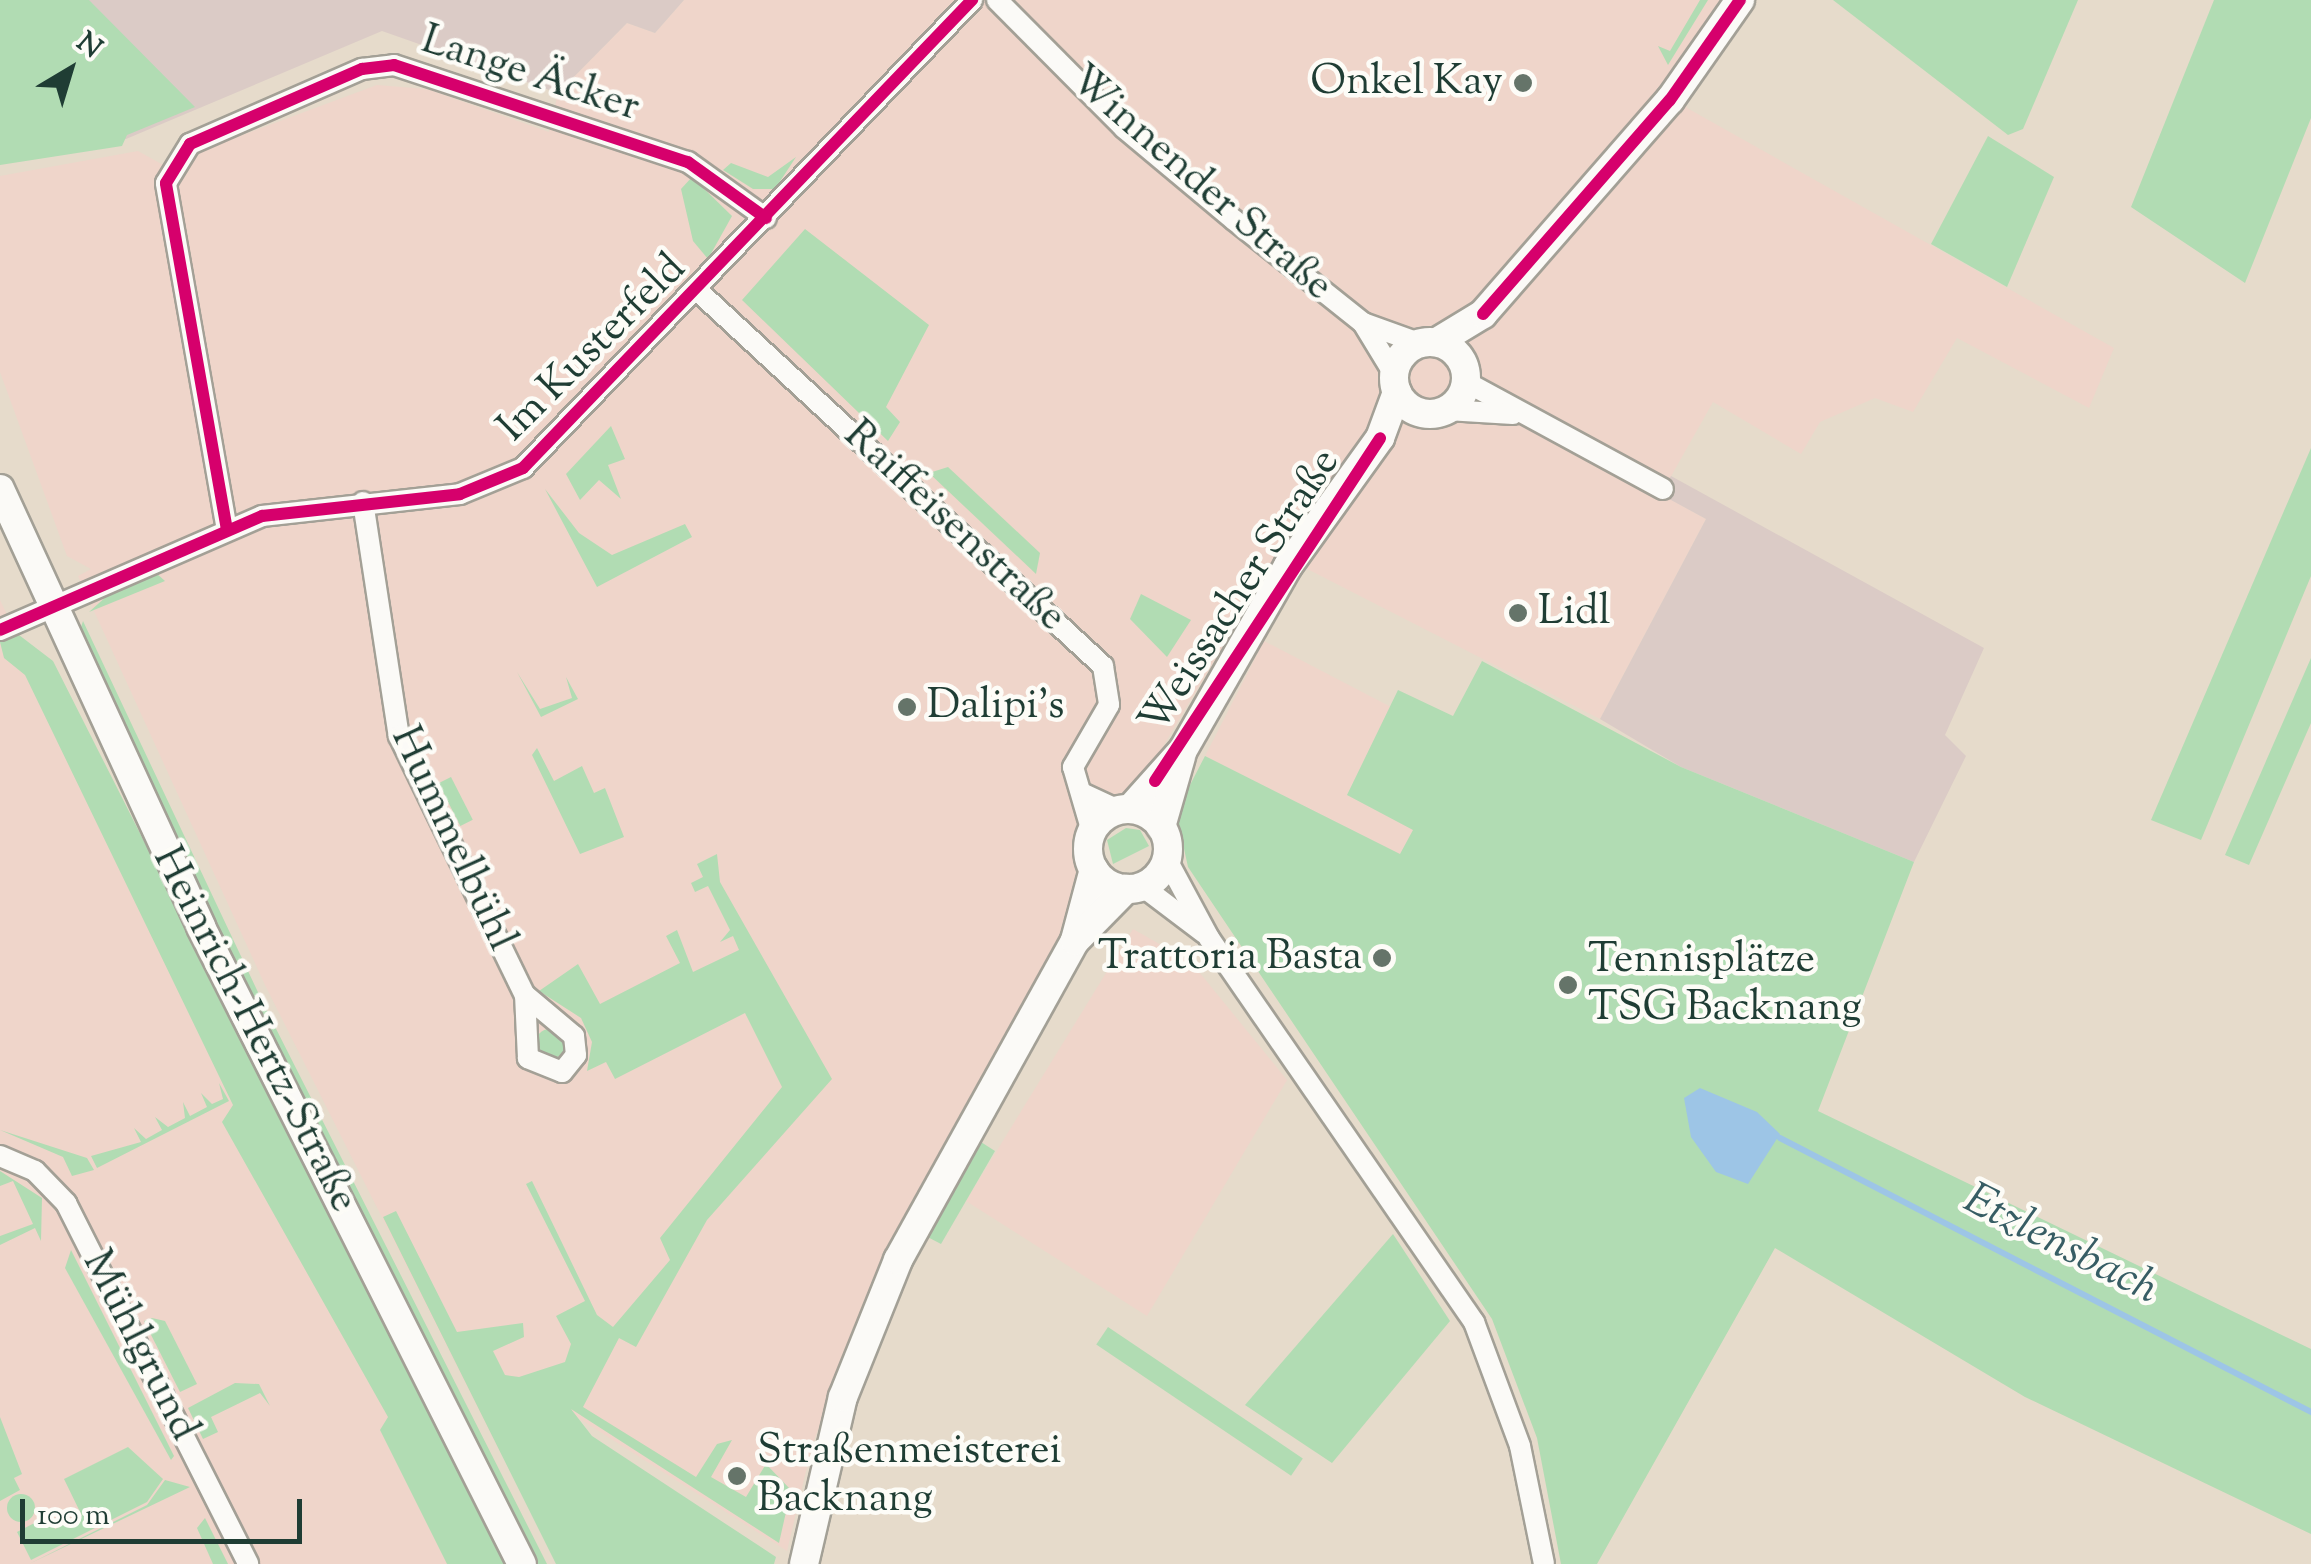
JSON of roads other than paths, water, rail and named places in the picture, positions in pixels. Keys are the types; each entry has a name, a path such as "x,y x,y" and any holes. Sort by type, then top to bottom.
{"street":[{"name":"Im Kusterfeld","path":"0,630 226,530 304,506 460,494 522,468 698,291 972,0"},
{"name":"Winnender Straße","path":"998,0 1149,151 1364,323 1428,342"},
{"name":"Weissacher Straße","path":"1544,1564 1512,1418 1474,1322 1209,938 1166,858 1161,828 1183,750 1288,566 1380,438 1396,383 1428,342 1482,314 1670,100 1740,0"},
{"name":"Lange Äcker","path":"226,530 166,183 190,144 362,68 394,64 688,162 766,218"},
{"name":"Raiffeisenstraße","path":"698,291 1103,666 1109,705 1074,758 1092,832"},
{"name":"Weissacher Straße","path":"1380,438 1436,412 1465,373 1482,314"},
{"name":"Winnender Straße","path":"1364,323 1396,383"},
{"path":"1428,342 1525,416 1664,489"},
{"path":"1396,383 1436,412 1525,416"},
{"name":"Heinrich-Hertz-Straße","path":"0,489 48,610 522,1564"},
{"name":"Hummelbühl","path":"363,502 399,736 525,995"},
{"name":"Weissacher Straße","path":"1092,832 1125,810 1183,750"},
{"path":"1084,794 1161,828"},
{"path":"804,1564 829,1444 877,1306 1075,940 1094,869 1092,832"},
{"path":"1075,940 1166,858"},
{"name":"Weissacher Straße","path":"1094,869 1134,887 1209,938"},
{"name":"Mühlgrund","path":"0,1156 34,1170 66,1203 248,1564"}],"water":[{"path":"1700,1088 1757,1112 1780,1134 1748,1184 1716,1172 1691,1137 1684,1098"}],"waterway":[{"name":"Etzlensbach","path":"1780,1138 2311,1412"}],"place":[{"name":"Onkel Kay","path":"1523,83"},
{"name":"Lidl","path":"1518,613"},
{"name":"Dalipi's","path":"907,707"},
{"name":"Trattoria Basta","path":"1382,958"},
{"name":"Tennisplätze TSG Backnang","path":"1568,985"},
{"name":"Straßenmeisterei Backnang","path":"737,1476"}]}
